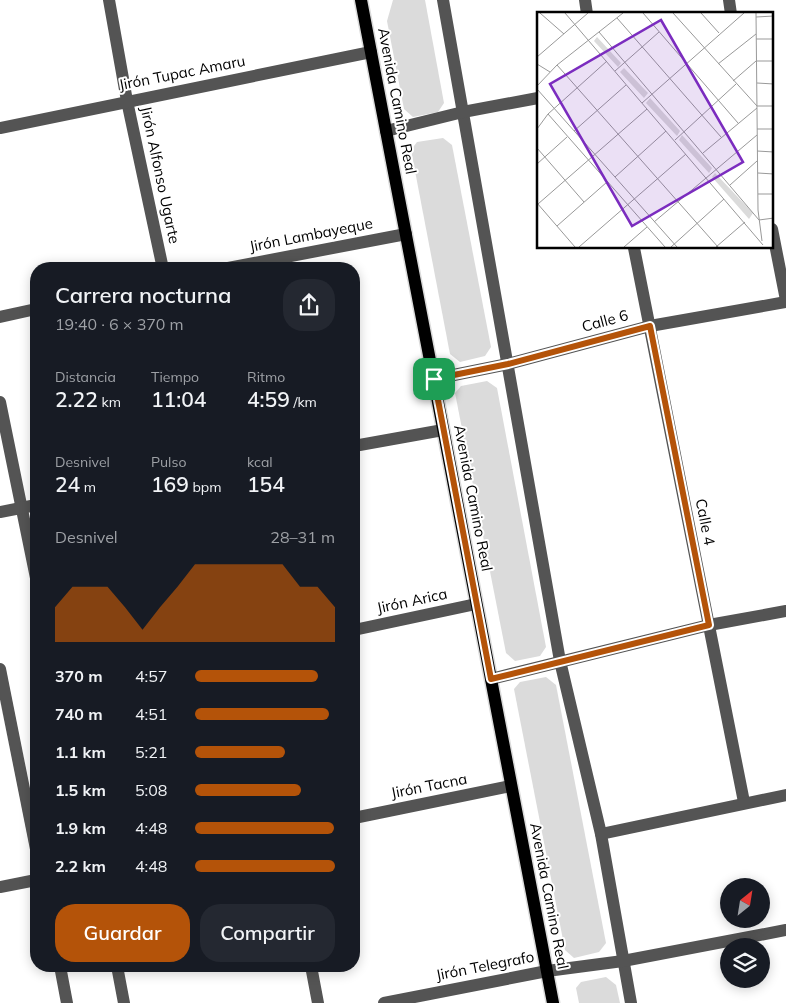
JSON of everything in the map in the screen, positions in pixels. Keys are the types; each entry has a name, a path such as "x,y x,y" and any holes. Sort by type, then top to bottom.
{"main road":[{"name":"Avenida Camino Real","path":"361,0 553,1003"}],"street":[{"name":"Jirón Alfonso Ugarte","path":"109,0 127,101 162,262"},
{"path":"443,0 560,661 601,834 631,1003"},
{"name":"Jirón Tupac Amaru","path":"0,128 371,52"},
{"path":"386,131 463,112 537,98"},
{"name":"Jirón Lambayeque","path":"260,262 406,234"},
{"path":"774,239 786,301"},
{"name":"Calle 4","path":"634,249 744,802"},
{"name":"Calle 6","path":"434,379 508,364 650,326 786,301"},
{"path":"0,317 30,310"},
{"path":"0,402 30,550"},
{"path":"360,445 443,430"},
{"path":"0,512 30,506"},
{"name":"Jirón Arica","path":"360,629 476,604"},
{"path":"491,679 709,625 786,611"},
{"path":"0,669 2,692 30,821"},
{"name":"Jirón Tacna","path":"360,817 512,786"},
{"path":"601,834 744,802 786,795"},
{"path":"0,887 30,881"},
{"name":"Jirón Telegrafo","path":"384,1003 547,971 623,961 786,930"},
{"path":"61,972 67,1003"},
{"path":"118,972 124,1003"},
{"path":"312,972 318,1003"}],"shaded area":[{"path":"393,0 425,0 444,103 438,112 413,117 404,109 387,21"},
{"path":"443,138 452,145 491,347 485,356 460,362 450,354 411,150 417,142"},
{"path":"487,381 497,388 546,647 540,656 515,661 506,653 455,393 461,386"},
{"path":"546,677 556,685 606,943 599,952 574,958 565,950 514,689 520,682"},
{"path":"606,977 616,985 620,1003 579,1003 576,988 581,982"}],"route":[{"path":"650,326 709,625 491,679 434,379 508,364 650,326"}]}
